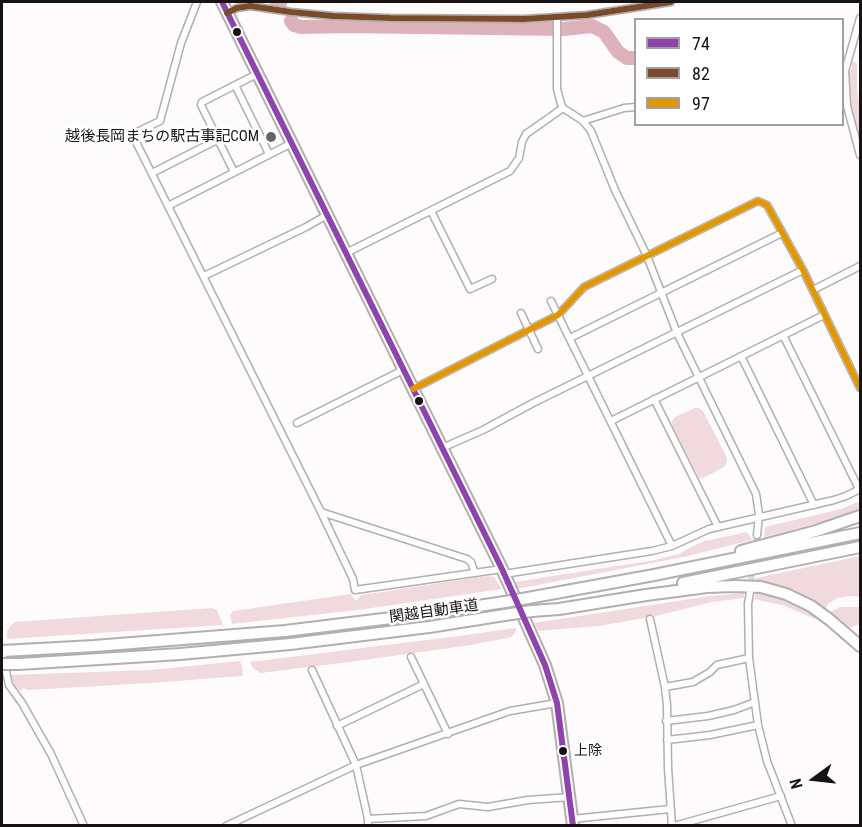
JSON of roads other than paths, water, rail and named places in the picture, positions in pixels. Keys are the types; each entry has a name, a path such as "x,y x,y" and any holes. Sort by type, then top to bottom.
{"highway":[{"path":"222,2 503,571 545,665 556,703 573,822"},
{"path":"583,588 732,554 861,516"},
{"name":"関越自動車道","path":"2,652 285,631 424,614 583,588 861,533"},
{"name":"関越自動車道","path":"2,664 180,654 290,644 429,627 671,586 861,547"},
{"path":"532,611 707,587 754,587 786,594 811,606 861,646"}],"street":[{"path":"197,2 181,43 160,121 137,132 134,138 321,512 353,579 355,590 631,555 672,546 718,527 846,496 860,489 783,334"},
{"path":"227,13 237,8 250,6 333,16 557,21 667,2"},
{"path":"861,18 844,71 847,106 861,155"},
{"path":"557,21 558,97 563,108 583,121 591,131 615,190 647,256 677,333 756,494 759,505 758,535"},
{"path":"234,172 201,105 202,102 257,74"},
{"path":"235,86 269,154"},
{"path":"583,121 624,108 634,107"},
{"path":"346,253 510,171 519,158 526,134 563,108"},
{"path":"152,173 217,140"},
{"path":"168,206 292,143"},
{"path":"413,389 558,315 584,287 758,201 767,204 803,270 861,388"},
{"path":"431,211 470,289 492,279"},
{"path":"204,276 327,215"},
{"path":"570,338 782,233"},
{"path":"813,290 861,266"},
{"path":"442,448 803,270"},
{"path":"551,301 672,546"},
{"path":"521,313 538,349"},
{"path":"610,421 824,315"},
{"path":"741,356 814,504"},
{"path":"297,423 403,370"},
{"path":"654,399 718,527"},
{"path":"321,512 467,559 471,562 475,573"},
{"path":"750,592 748,604 749,658 758,725 767,761 792,825"},
{"path":"650,619 665,687 670,809 673,825 780,796"},
{"path":"2,652 9,685 51,754 84,825"},
{"path":"411,657 448,734"},
{"path":"665,687 693,682 717,665 749,658"},
{"path":"312,669 356,765 368,822 426,816 459,804 488,807 528,800 570,797"},
{"path":"337,726 424,684"},
{"path":"666,721 708,716 755,702"},
{"path":"226,825 356,765 510,711 556,703"},
{"path":"667,740 710,735 758,725"},
{"path":"573,822 670,809"}],"waterway":[{"path":"291,21 294,25 301,27 564,29 592,26 604,32 618,52 627,58 634,58"}],"tunnel":[{"path":"750,589 757,535"}],"place":[{"name":"越後長岡まちの駅古事記COM","path":"271,137"},
{"name":"上除","path":"563,751"}]}
